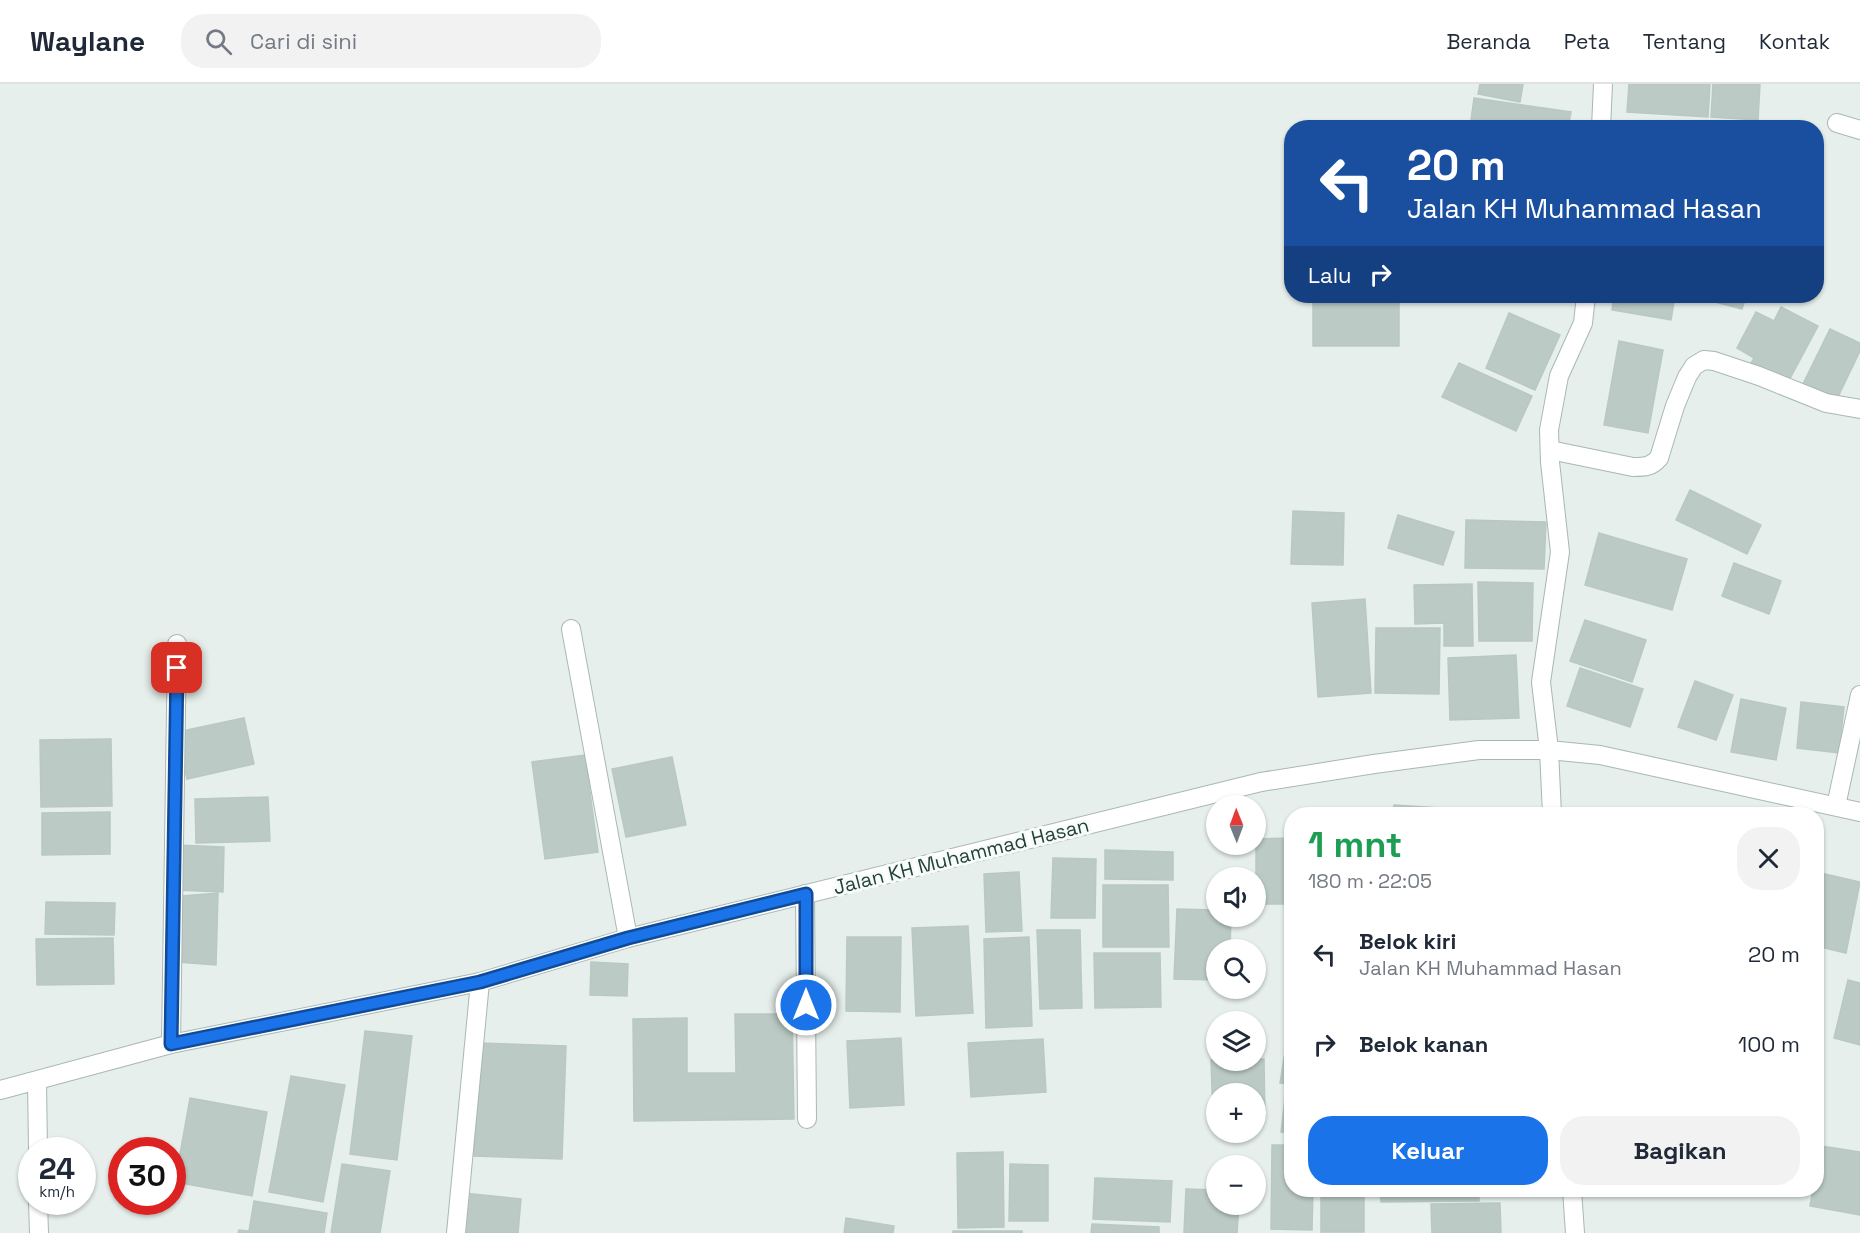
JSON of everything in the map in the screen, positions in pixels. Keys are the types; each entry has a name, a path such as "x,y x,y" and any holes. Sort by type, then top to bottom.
{"street":[{"path":"1601,120 1603,84"},
{"path":"1837,123 1860,130"},
{"path":"1552,807 1549,750 1541,682 1560,552 1549,430 1559,376 1583,323 1585,303"},
{"path":"1550,450 1633,467 1654,464 1659,458 1675,406 1687,377 1694,366 1704,360 1714,361 1759,376 1826,403 1860,409"},
{"path":"571,629 628,938"},
{"path":"171,1044 177,645"},
{"path":"1836,807 1860,695"},
{"name":"Jalan KH Muhammad Hasan","path":"0,1090 37,1082 171,1044 480,982 628,938 1261,782 1479,750 1549,750 1600,755 1860,812"},
{"path":"806,894 807,1119"},
{"path":"456,1233 480,982"},
{"path":"37,1082 38,1137"},
{"path":"1572,1197 1575,1233"},
{"path":"38,1215 39,1233"}],"building":[{"path":"1480,84 1523,84 1520,102 1478,94"},
{"path":"1629,84 1710,84 1708,117 1627,112"},
{"path":"1713,84 1760,84 1758,120 1711,117"},
{"path":"1474,98 1571,112 1570,120 1471,120"},
{"path":"1313,303 1399,303 1399,346 1313,346"},
{"path":"1613,303 1674,303 1671,320 1612,310"},
{"path":"1719,303 1744,303 1742,309"},
{"path":"1781,307 1818,326 1787,384 1750,365 1754,358 1737,348 1756,312 1774,321"},
{"path":"1509,313 1560,335 1535,390 1486,368"},
{"path":"1830,329 1860,343 1860,351 1836,401 1803,384"},
{"path":"1619,341 1663,350 1648,433 1604,425"},
{"path":"1459,363 1532,396 1516,431 1442,397"},
{"path":"1690,490 1761,525 1747,554 1676,520"},
{"path":"1293,511 1344,513 1343,565 1291,564"},
{"path":"1398,515 1454,532 1443,565 1388,548"},
{"path":"1466,520 1546,522 1544,569 1465,568"},
{"path":"1599,533 1687,559 1672,610 1585,585"},
{"path":"1734,563 1781,581 1769,614 1722,596"},
{"path":"1478,582 1533,583 1532,641 1479,641"},
{"path":"1472,584 1473,646 1444,646 1444,623 1415,624 1414,585"},
{"path":"1365,599 1371,693 1318,697 1312,603"},
{"path":"1585,620 1646,640 1632,682 1570,661"},
{"path":"1376,628 1440,628 1439,694 1375,693"},
{"path":"1516,655 1519,718 1450,720 1448,658"},
{"path":"1580,668 1643,689 1630,727 1567,706"},
{"path":"1695,681 1733,695 1716,740 1678,727"},
{"path":"1741,699 1786,708 1776,760 1731,752"},
{"path":"1801,702 1844,707 1839,753 1797,748"},
{"path":"244,718 254,764 187,779 177,732"},
{"path":"111,739 112,806 41,807 40,740"},
{"path":"585,755 598,852 545,859 532,762"},
{"path":"672,757 686,825 626,837 612,769"},
{"path":"268,797 270,841 196,843 195,799"},
{"path":"1394,805 1425,807 1394,807"},
{"path":"110,812 110,854 42,855 42,813"},
{"path":"1284,838 1284,904 1266,904 1266,867 1256,867 1256,855 1266,855 1266,839"},
{"path":"176,845 224,847 223,892 175,890"},
{"path":"1105,850 1173,852 1173,880 1105,879"},
{"path":"1053,858 1096,859 1095,918 1051,918"},
{"path":"1019,872 1022,931 986,932 984,874"},
{"path":"1824,874 1860,882 1846,953 1824,948"},
{"path":"1103,885 1168,885 1169,947 1103,947"},
{"path":"218,893 216,965 177,962 182,896"},
{"path":"46,902 115,903 114,935 45,934"},
{"path":"1177,909 1206,910 1206,927 1231,927 1230,939 1206,939 1206,980 1174,979"},
{"path":"968,926 973,1013 916,1016 912,928"},
{"path":"1037,930 1080,930 1082,1008 1040,1009"},
{"path":"847,937 901,937 900,1012 846,1011"},
{"path":"1029,937 1032,1026 986,1028 984,939"},
{"path":"113,938 114,984 37,985 36,939"},
{"path":"1094,953 1160,953 1161,1007 1095,1008"},
{"path":"591,962 628,964 627,996 590,995"},
{"path":"1848,980 1860,983 1860,1045 1834,1038"},
{"path":"735,1014 792,1014 794,1119 634,1121 633,1019 687,1018 687,1073 736,1073"},
{"path":"365,1031 412,1036 397,1160 350,1154"},
{"path":"901,1038 904,1105 850,1108 847,1041"},
{"path":"1043,1039 1046,1092 971,1097 968,1043"},
{"path":"479,1043 566,1046 562,1159 474,1156"},
{"path":"1284,1058 1284,1083 1280,1083"},
{"path":"1211,1071 1264,1071 1264,1083 1212,1083"},
{"path":"291,1076 345,1085 323,1202 269,1192"},
{"path":"190,1098 267,1112 252,1196 186,1184 186,1137 183,1137"},
{"path":"1284,1107 1284,1132 1281,1132"},
{"path":"1272,1145 1284,1145 1284,1197 1313,1197 1312,1230 1271,1229"},
{"path":"1824,1146 1860,1152 1860,1215 1810,1206 1812,1197 1824,1197"},
{"path":"1003,1152 1004,1227 958,1228 957,1153"},
{"path":"342,1164 390,1171 380,1233 331,1233"},
{"path":"1010,1164 1048,1165 1048,1221 1009,1221"},
{"path":"1095,1178 1172,1181 1170,1222 1093,1219"},
{"path":"1186,1189 1206,1190 1206,1215 1238,1215 1237,1233 1184,1233"},
{"path":"463,1193 521,1199 518,1233 459,1233"},
{"path":"1321,1197 1364,1197 1364,1232 1321,1232"},
{"path":"1381,1197 1479,1197 1479,1201 1381,1202"},
{"path":"254,1201 327,1213 324,1233 238,1233 239,1230 249,1231"},
{"path":"1500,1203 1501,1233 1432,1233 1431,1204"},
{"path":"846,1218 894,1226 893,1233 844,1233"},
{"path":"1092,1224 1159,1227 1159,1233 1091,1233"},
{"path":"953,1231 1022,1231 1022,1233 953,1233"}],"route":[{"path":"177,668 171,1044 480,982 628,938 806,894 806,1005"}]}
